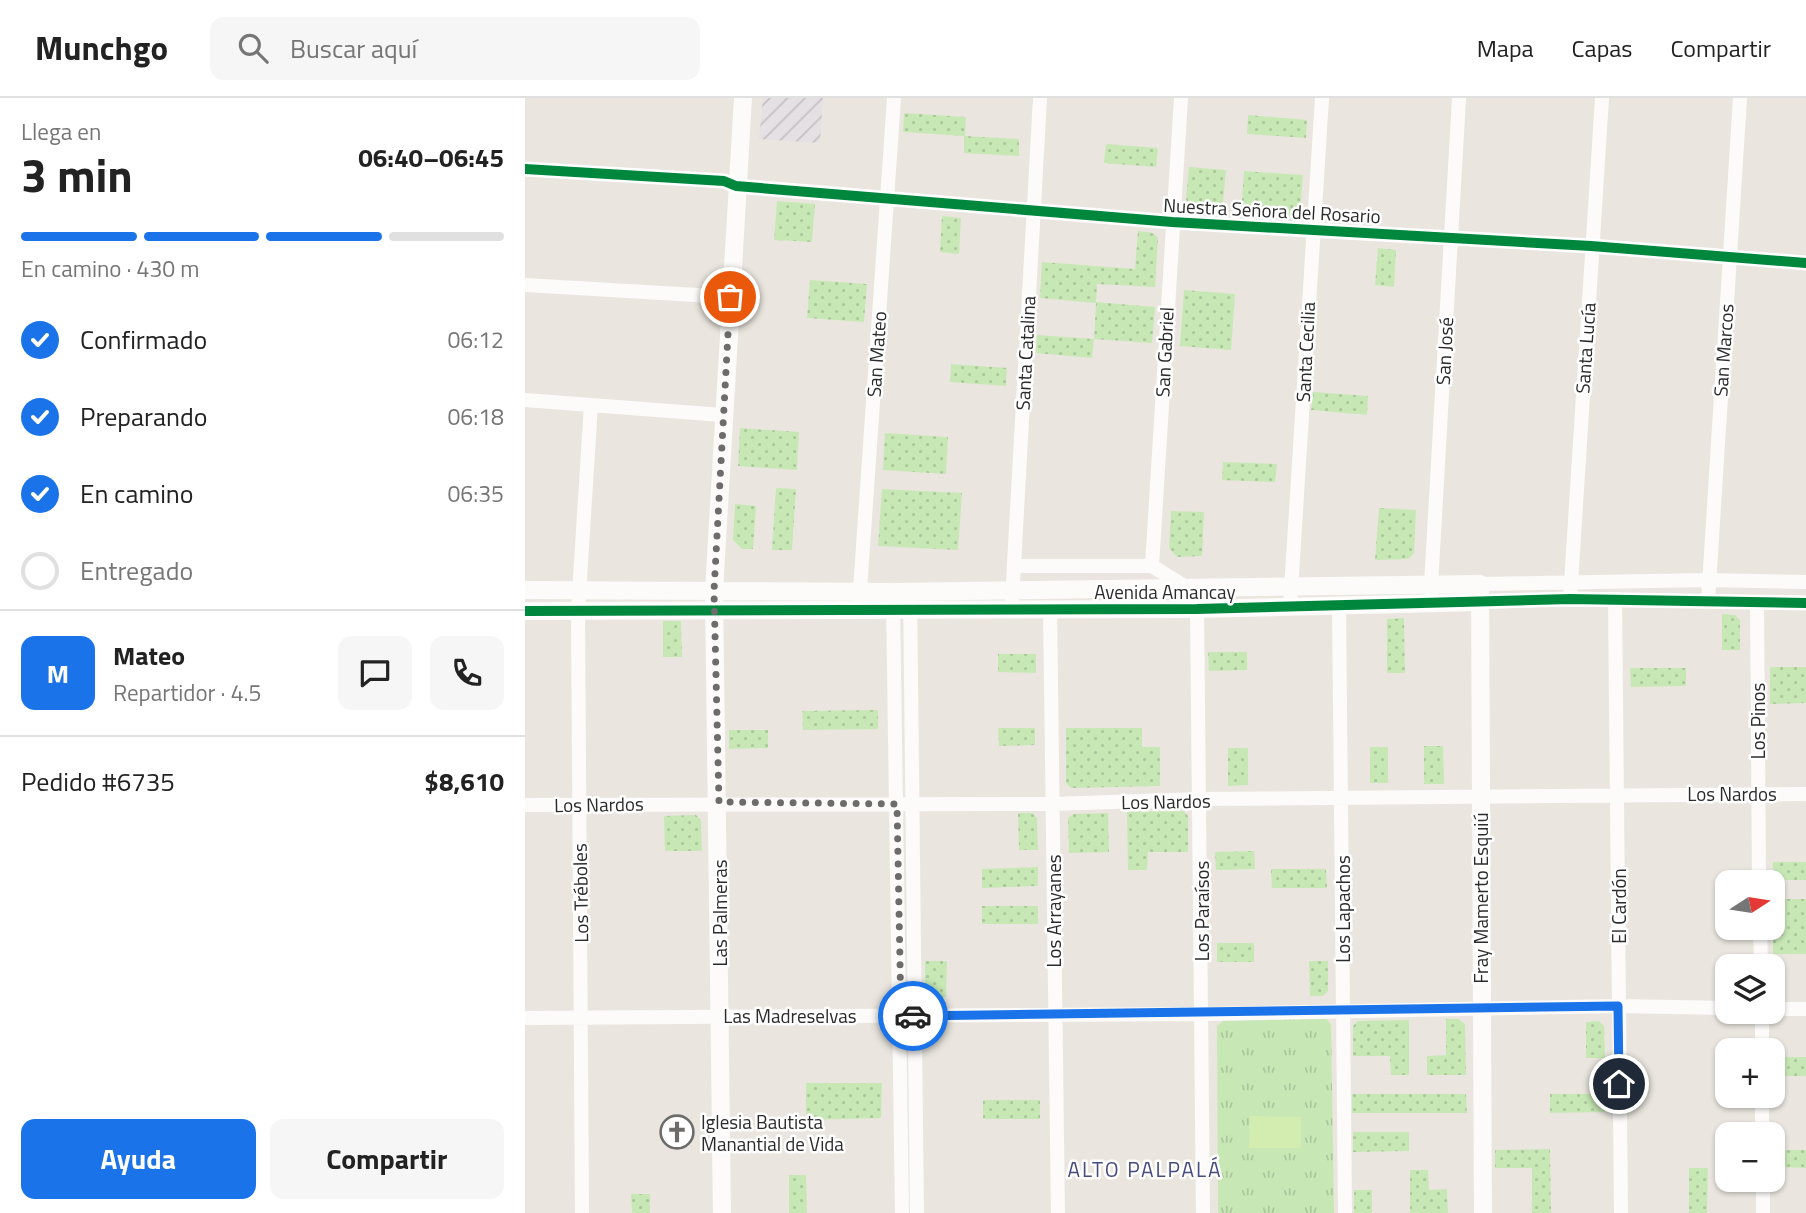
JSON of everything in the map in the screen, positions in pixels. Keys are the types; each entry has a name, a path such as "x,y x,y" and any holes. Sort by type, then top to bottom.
{"street":[{"name":"Las Palmeras","path":"722,1213 719,802 714,591 722,415 743,98"},
{"name":"San Mateo","path":"862,610 860,590 894,98"},
{"name":"Santa Catalina","path":"1012,609 1040,98"},
{"name":"San Gabriel","path":"1152,566 1181,98"},
{"name":"Santa Cecilia","path":"1290,606 1322,98"},
{"name":"San José","path":"1433,603 1431,585 1459,98"},
{"name":"Santa Lucía","path":"1570,599 1602,98"},
{"name":"San Marcos","path":"1708,601 1707,580 1741,98"},
{"name":"Nuestra Señora del Rosario","path":"525,169 724,181 736,186 1172,222 1591,246 1806,263"},
{"path":"525,285 730,297"},
{"path":"525,400 722,415"},
{"name":"Los Tréboles","path":"582,1213 578,610 591,405"},
{"path":"1014,566 1152,566 1186,587 1197,609"},
{"name":"Avenida Amancay","path":"525,590 860,590 902,601 1012,609 1197,609 1433,603 1480,593 1570,582 1806,582"},
{"name":"Avenida Amancay","path":"525,611 862,610 902,601 1013,590 1291,585 1431,585 1480,593 1570,599 1806,604"},
{"name":"Fray Mamerto Esquiú","path":"1480,593 1483,1213"},
{"name":"El Cardón","path":"1615,599 1621,1213"},
{"path":"902,601 912,804 917,1016 917,1213"},
{"path":"902,601 897,804 902,1213"},
{"name":"Los Pinos","path":"1757,602 1759,870"},
{"name":"Los Lapachos","path":"1339,605 1345,1213"},
{"name":"Los Arrayanes","path":"1050,608 1053,1015 1058,1213"},
{"name":"Los Paraísos","path":"1197,609 1201,799 1203,1213"},
{"name":"Los Nardos","path":"525,805 719,802 1052,804 1201,799 1342,800 1617,794 1806,794"},
{"name":"Las Madreselvas","path":"525,1018 1201,1014 1618,1006 1715,1008"},
{"path":"1785,1009 1806,1009"},
{"path":"1762,1192 1763,1213"}],"shaded area":[{"path":"763,98 823,98 820,143 759,139"}],"green space":[{"path":"904,113 966,117 965,136 1019,139 1019,156 964,153 964,136 903,132"},
{"path":"1248,115 1307,120 1306,138 1247,134"},
{"path":"1106,144 1158,148 1156,167 1104,163"},
{"path":"1189,167 1226,170 1222,212 1191,210 1186,199"},
{"path":"1244,171 1303,175 1300,213 1296,217 1241,214"},
{"path":"777,201 815,204 812,242 774,240"},
{"path":"942,216 961,218 959,254 940,252"},
{"path":"1138,231 1153,233 1158,238 1155,287 1097,284 1096,302 1155,307 1152,343 1094,339 1096,303 1040,298 1042,262 1135,269"},
{"path":"1378,248 1396,250 1394,287 1375,285"},
{"path":"810,280 867,284 864,322 807,318"},
{"path":"1184,290 1235,294 1231,350 1180,346"},
{"path":"1037,335 1094,339 1092,358 1036,353"},
{"path":"951,364 1007,368 1006,386 950,382"},
{"path":"1313,392 1368,396 1367,415 1311,410"},
{"path":"740,428 799,432 797,470 738,466"},
{"path":"885,433 948,437 946,474 883,470"},
{"path":"1223,462 1277,464 1275,482 1222,480"},
{"path":"776,488 796,489 792,550 772,550"},
{"path":"882,489 962,493 958,550 878,546"},
{"path":"735,504 756,506 753,549 742,549 733,540"},
{"path":"1379,508 1416,510 1414,553 1408,559 1375,560"},
{"path":"1171,511 1204,512 1202,556 1177,557 1169,548"},
{"path":"1722,614 1735,615 1740,620 1740,650 1722,650"},
{"path":"1404,618 1405,673 1387,673 1387,619"},
{"path":"663,621 681,621 682,657 663,657"},
{"path":"1208,652 1247,652 1247,670 1209,671"},
{"path":"998,654 1036,654 1036,673 998,672"},
{"path":"1770,667 1806,667 1806,703 1770,704"},
{"path":"1630,668 1686,668 1686,686 1631,687"},
{"path":"878,710 878,729 803,730 802,711"},
{"path":"998,728 1035,728 1035,745 999,746"},
{"path":"1066,728 1142,728 1142,747 1160,747 1160,786 1071,788 1066,783"},
{"path":"729,730 768,730 768,748 729,749"},
{"path":"1424,746 1443,746 1444,784 1424,784"},
{"path":"1370,747 1388,747 1388,783 1370,783"},
{"path":"1228,748 1248,748 1248,785 1228,786"},
{"path":"1183,811 1188,816 1188,852 1148,852 1147,870 1128,870 1127,812"},
{"path":"1018,813 1032,813 1037,818 1038,850 1019,850"},
{"path":"1108,813 1109,852 1069,853 1068,818 1074,814"},
{"path":"696,815 701,820 702,851 665,851 664,816"},
{"path":"1254,851 1255,869 1216,870 1215,852"},
{"path":"1773,862 1806,862 1806,880 1785,880 1785,870 1773,870"},
{"path":"1038,867 1038,886 982,888 982,869"},
{"path":"1271,869 1326,869 1327,888 1272,888"},
{"path":"1785,899 1806,899 1806,954 1773,954 1773,940 1785,940"},
{"path":"982,906 1038,906 1038,924 982,924"},
{"path":"1217,943 1254,943 1254,962 1217,962"},
{"path":"925,961 947,961 946,997 930,997 925,990"},
{"path":"1309,961 1328,961 1328,991 1323,996 1310,996"},
{"path":"1326,1019 1331,1024 1334,1213 1218,1213 1217,1026 1223,1021"},
{"path":"1446,1019 1458,1019 1465,1024 1466,1075 1427,1075 1427,1056 1446,1055"},
{"path":"1409,1020 1409,1075 1391,1075 1390,1056 1353,1056 1353,1026 1358,1021"},
{"path":"1599,1021 1604,1026 1605,1058 1586,1058 1586,1022"},
{"path":"1785,1057 1806,1057 1806,1076 1785,1076"},
{"path":"806,1083 882,1083 881,1118 806,1120"},
{"path":"1352,1094 1466,1094 1467,1113 1352,1113"},
{"path":"1550,1094 1605,1094 1605,1112 1550,1113"},
{"path":"983,1100 1040,1100 1040,1119 983,1119"},
{"path":"1250,1116 1301,1117 1301,1148 1249,1148"},
{"path":"1353,1132 1409,1132 1409,1151 1353,1152"},
{"path":"1550,1149 1551,1213 1532,1213 1532,1168 1495,1168 1495,1150"},
{"path":"1785,1150 1806,1150 1806,1168 1785,1167"},
{"path":"1689,1168 1708,1168 1707,1213 1689,1213"},
{"path":"1410,1170 1428,1170 1429,1190 1447,1189 1448,1213 1410,1213"},
{"path":"789,1175 806,1175 807,1213 789,1213"},
{"path":"1354,1190 1372,1190 1372,1213 1354,1213"},
{"path":"631,1194 650,1194 650,1213 632,1213"}],"cycle path":[{"path":"525,169 724,181 736,186 1172,222 1591,246 1806,263"},
{"path":"525,611 1197,609 1570,599 1806,603"}],"way so far":[{"path":"730,297 714,591 719,802 897,804 901,1016 913,1016"}],"place":[{"name":"Iglesia Bautista Manantial de Vida","path":"677,1132"}],"district":[{"name":"ALTO PALPALÁ","path":"1145,1169"}],"route":[{"path":"913,1016 1618,1006 1619,1084"}]}
